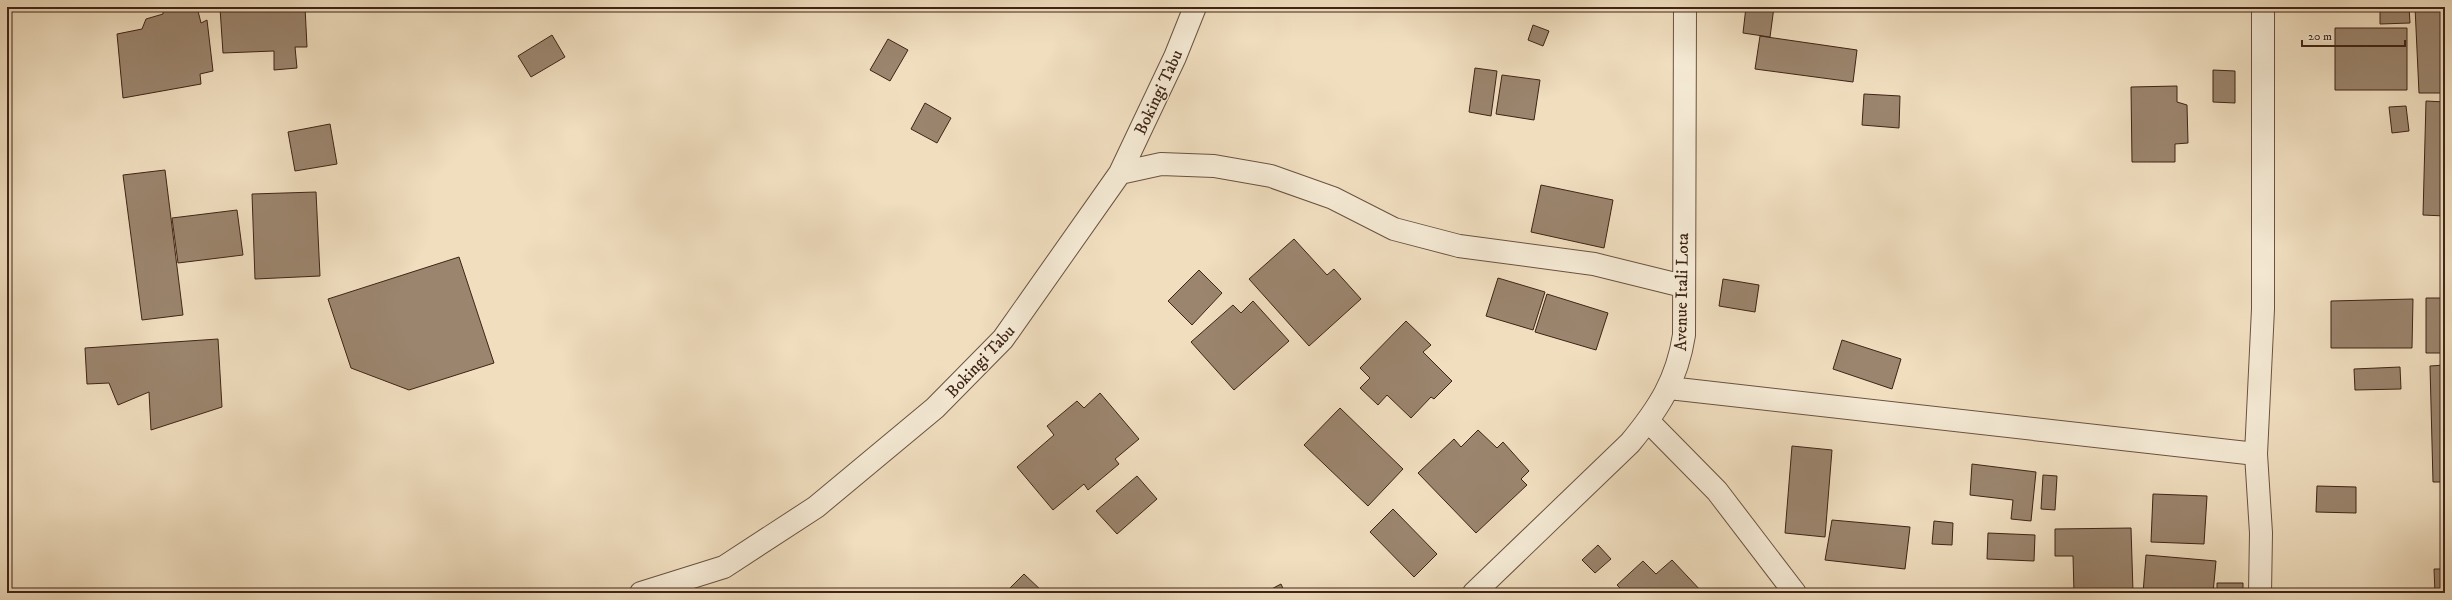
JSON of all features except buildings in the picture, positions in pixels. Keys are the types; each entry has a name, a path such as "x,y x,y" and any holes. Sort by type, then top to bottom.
{"street":[{"name":"Bokingi Tabu","path":"641,593 724,567 816,507 935,408 1003,339 1120,173 1175,57 1195,7"},
{"name":"Avenue Itali Lota","path":"1474,593 1630,443 1648,421 1669,388 1680,358 1684,335 1685,7"},
{"path":"2260,593 2261,533 2256,454 2263,309 2264,7"},
{"path":"1120,173 1161,164 1214,166 1272,176 1333,198 1394,229 1459,246 1594,264 1683,286"},
{"path":"1669,388 2256,454"},
{"path":"1648,421 1717,491 1795,593"}]}
